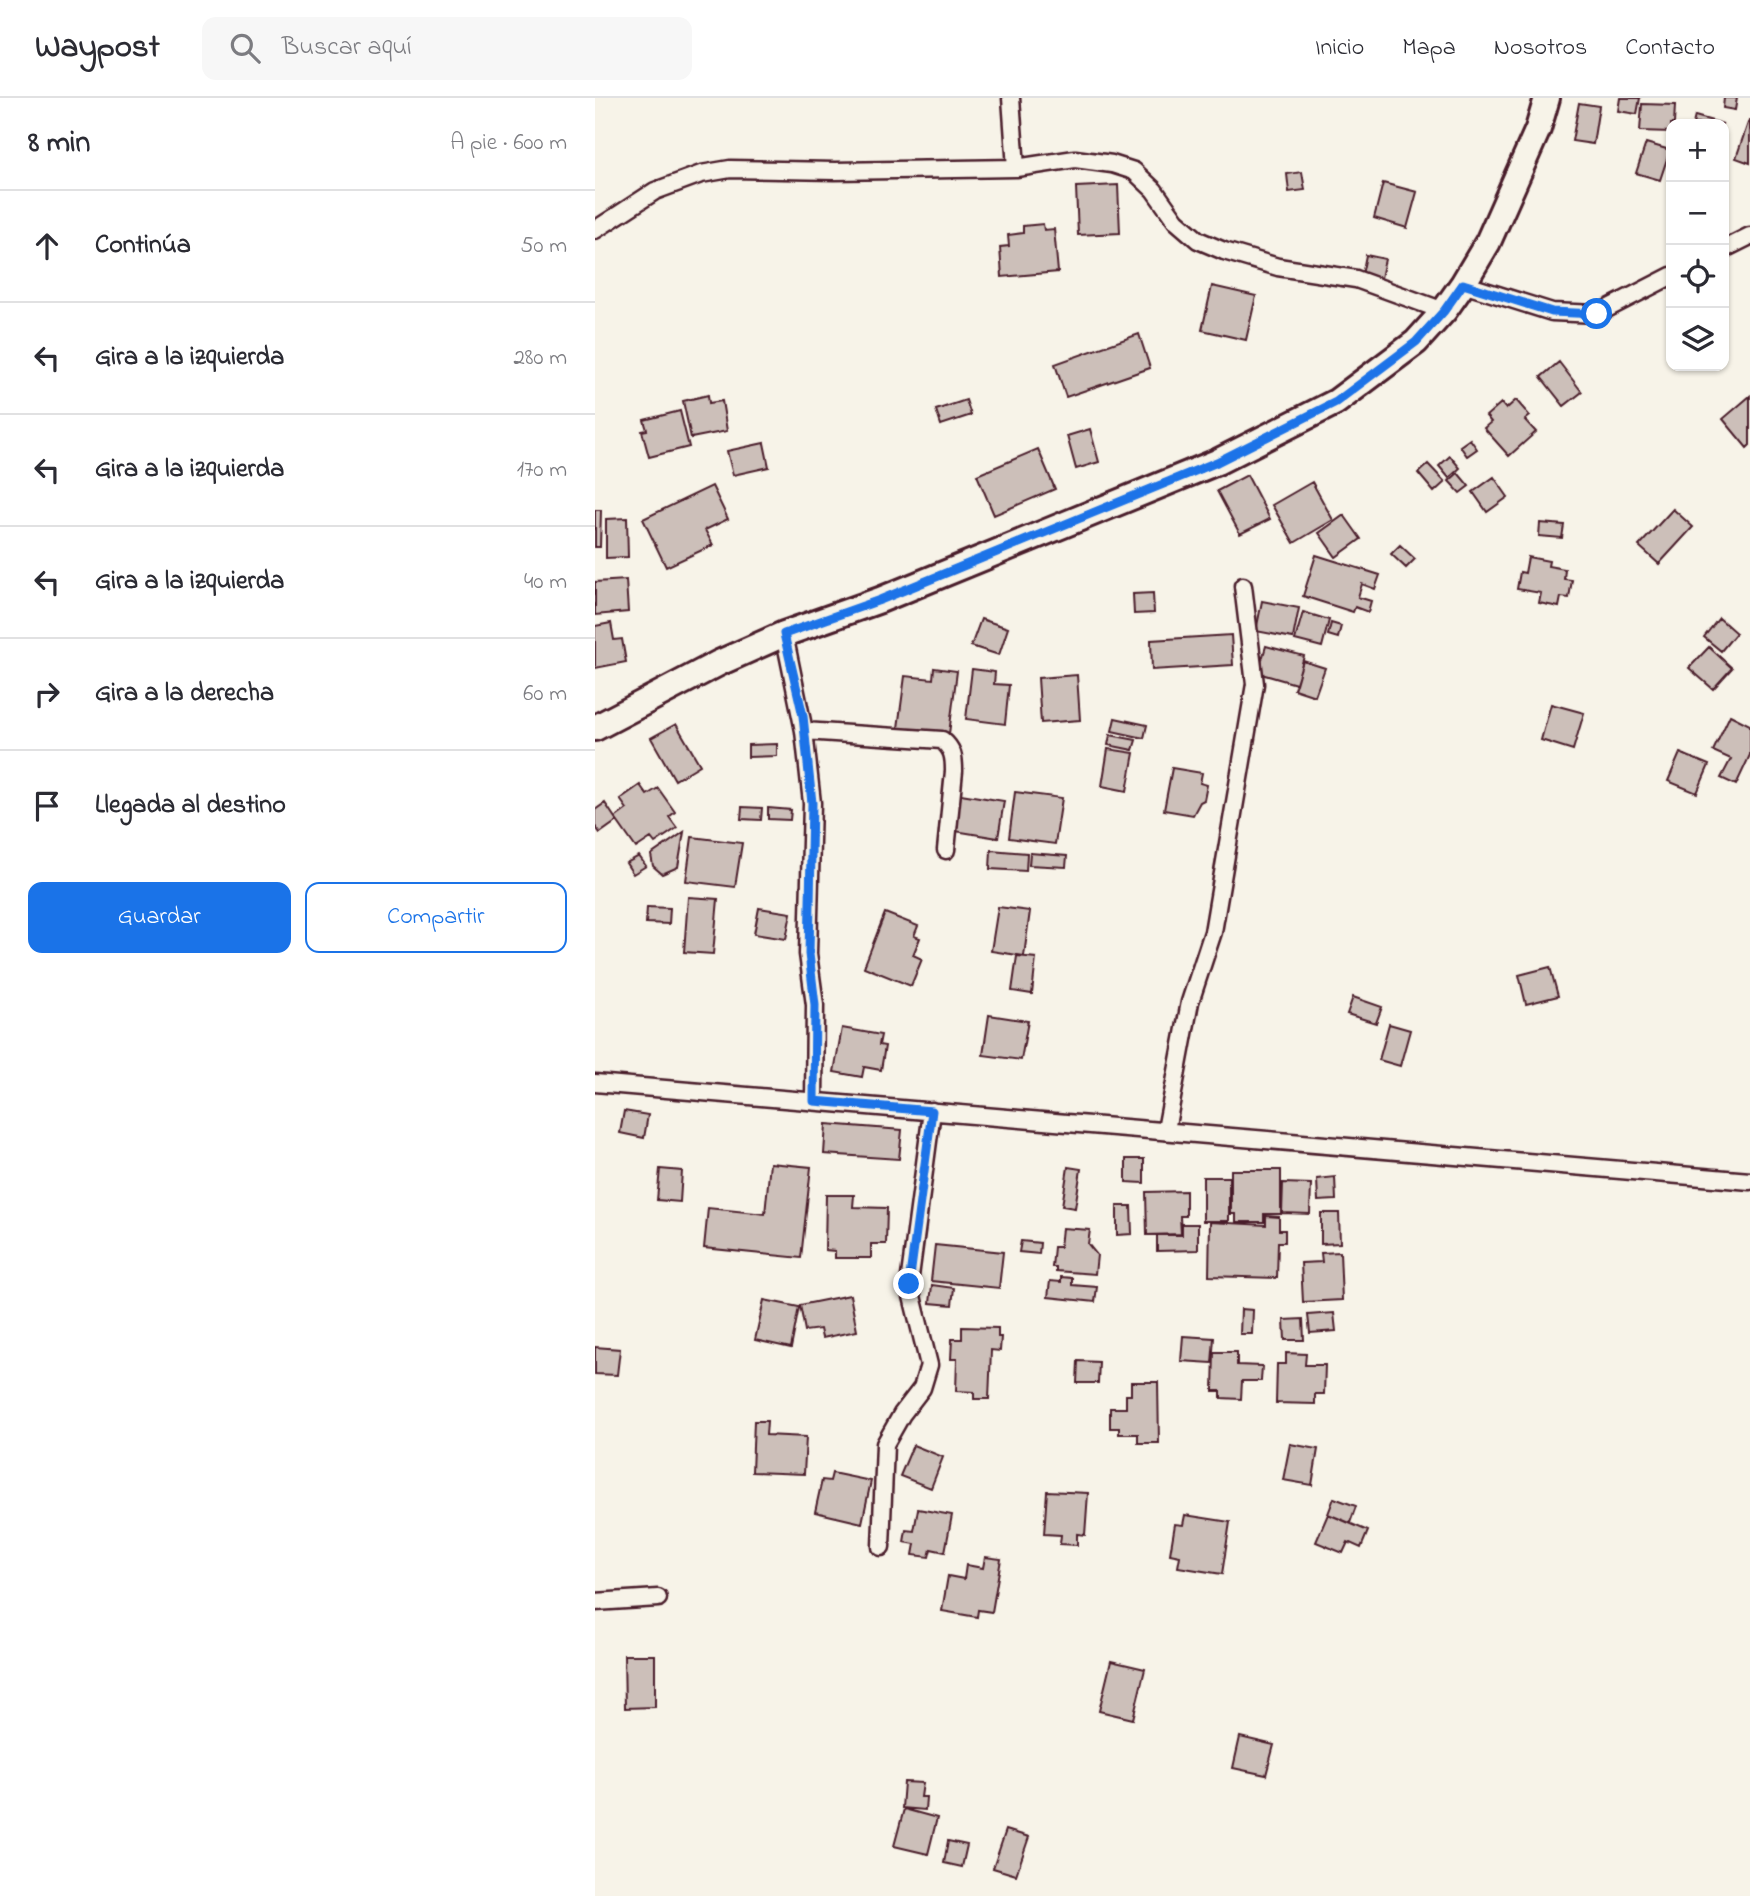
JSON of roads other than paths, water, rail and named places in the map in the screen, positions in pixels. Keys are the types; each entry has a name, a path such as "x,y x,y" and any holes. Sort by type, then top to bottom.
{"main road":[{"path":"595,728 719,663 784,634 880,600 1217,462 1336,402 1416,342 1444,311 1463,284 1488,242 1538,129 1547,98"}],"street":[{"path":"1011,98 1016,168"},
{"path":"595,230 655,191 701,174 730,169 835,171 1016,168 1075,159 1112,164 1134,171 1154,190 1176,221 1198,240 1224,251 1278,267 1356,279 1444,311"},
{"path":"1729,247 1750,236"},
{"path":"1463,284 1552,312 1597,314 1666,279"},
{"path":"1166,1130 1190,1002 1213,932 1255,684 1243,586"},
{"path":"784,634 804,731 812,803 808,927 815,1005 814,1101"},
{"path":"804,731 942,740 949,746 954,758 946,850"},
{"path":"595,1083 1750,1181"},
{"path":"881,1547 885,1444 902,1413 922,1388 929,1365 909,1284 932,1111"},
{"path":"595,1602 658,1598"}]}
